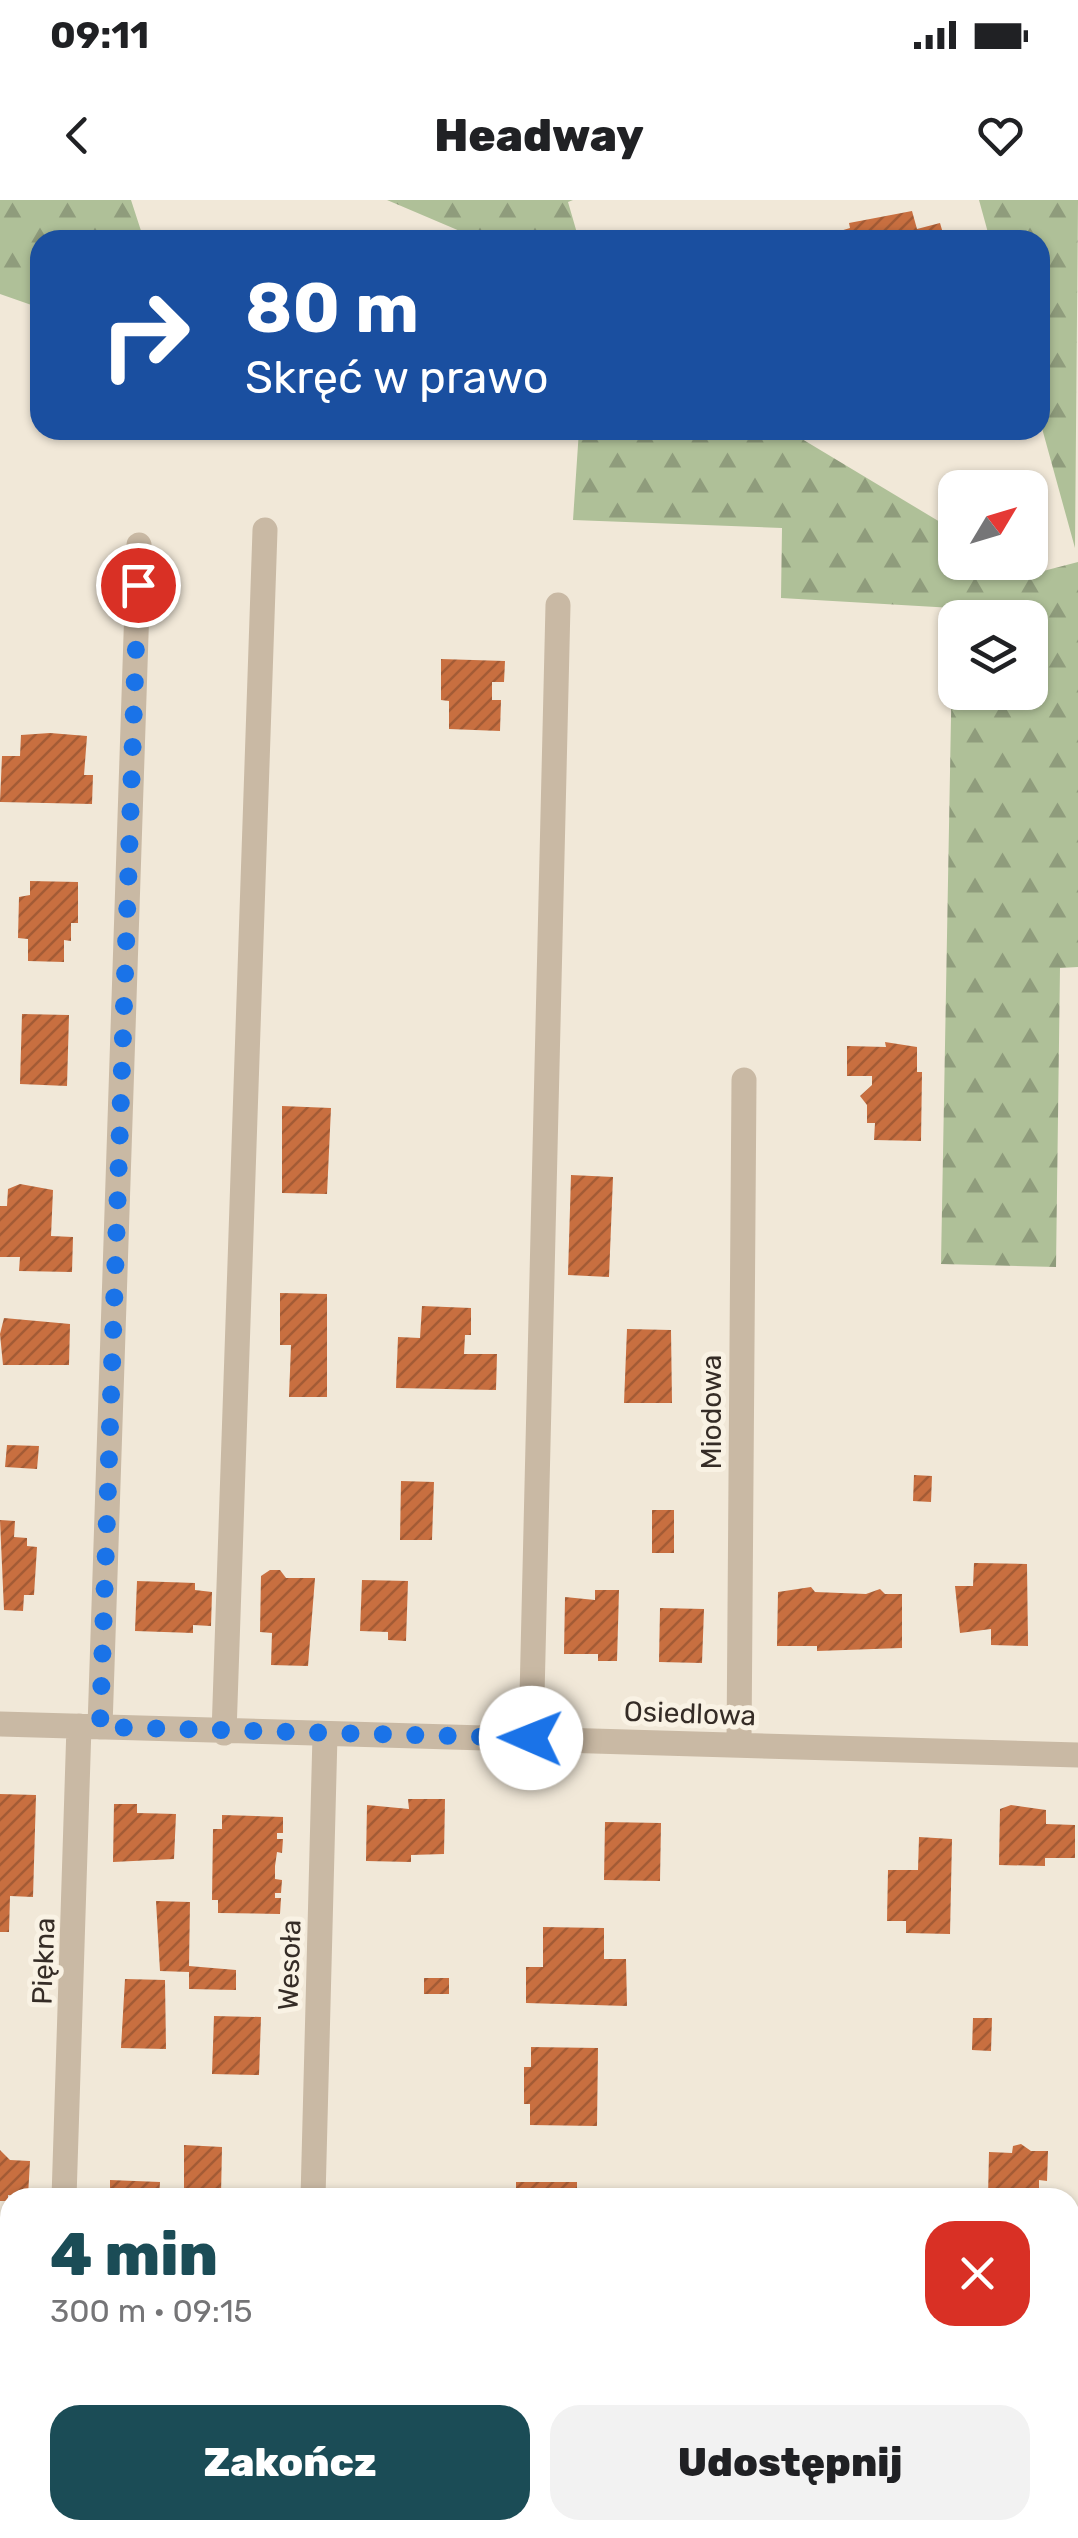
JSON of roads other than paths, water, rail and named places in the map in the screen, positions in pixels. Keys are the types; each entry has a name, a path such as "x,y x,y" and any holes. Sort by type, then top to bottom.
{"street":[{"path":"224,1733 265,530"},
{"name":"Piękna","path":"65,2188 90,1726 139,545"},
{"path":"531,1738 558,605"},
{"name":"Miodowa","path":"738,1744 744,1080"},
{"name":"Osiedlowa","path":"0,1724 1078,1755"},
{"name":"Wesoła","path":"313,2188 325,1735"}]}
